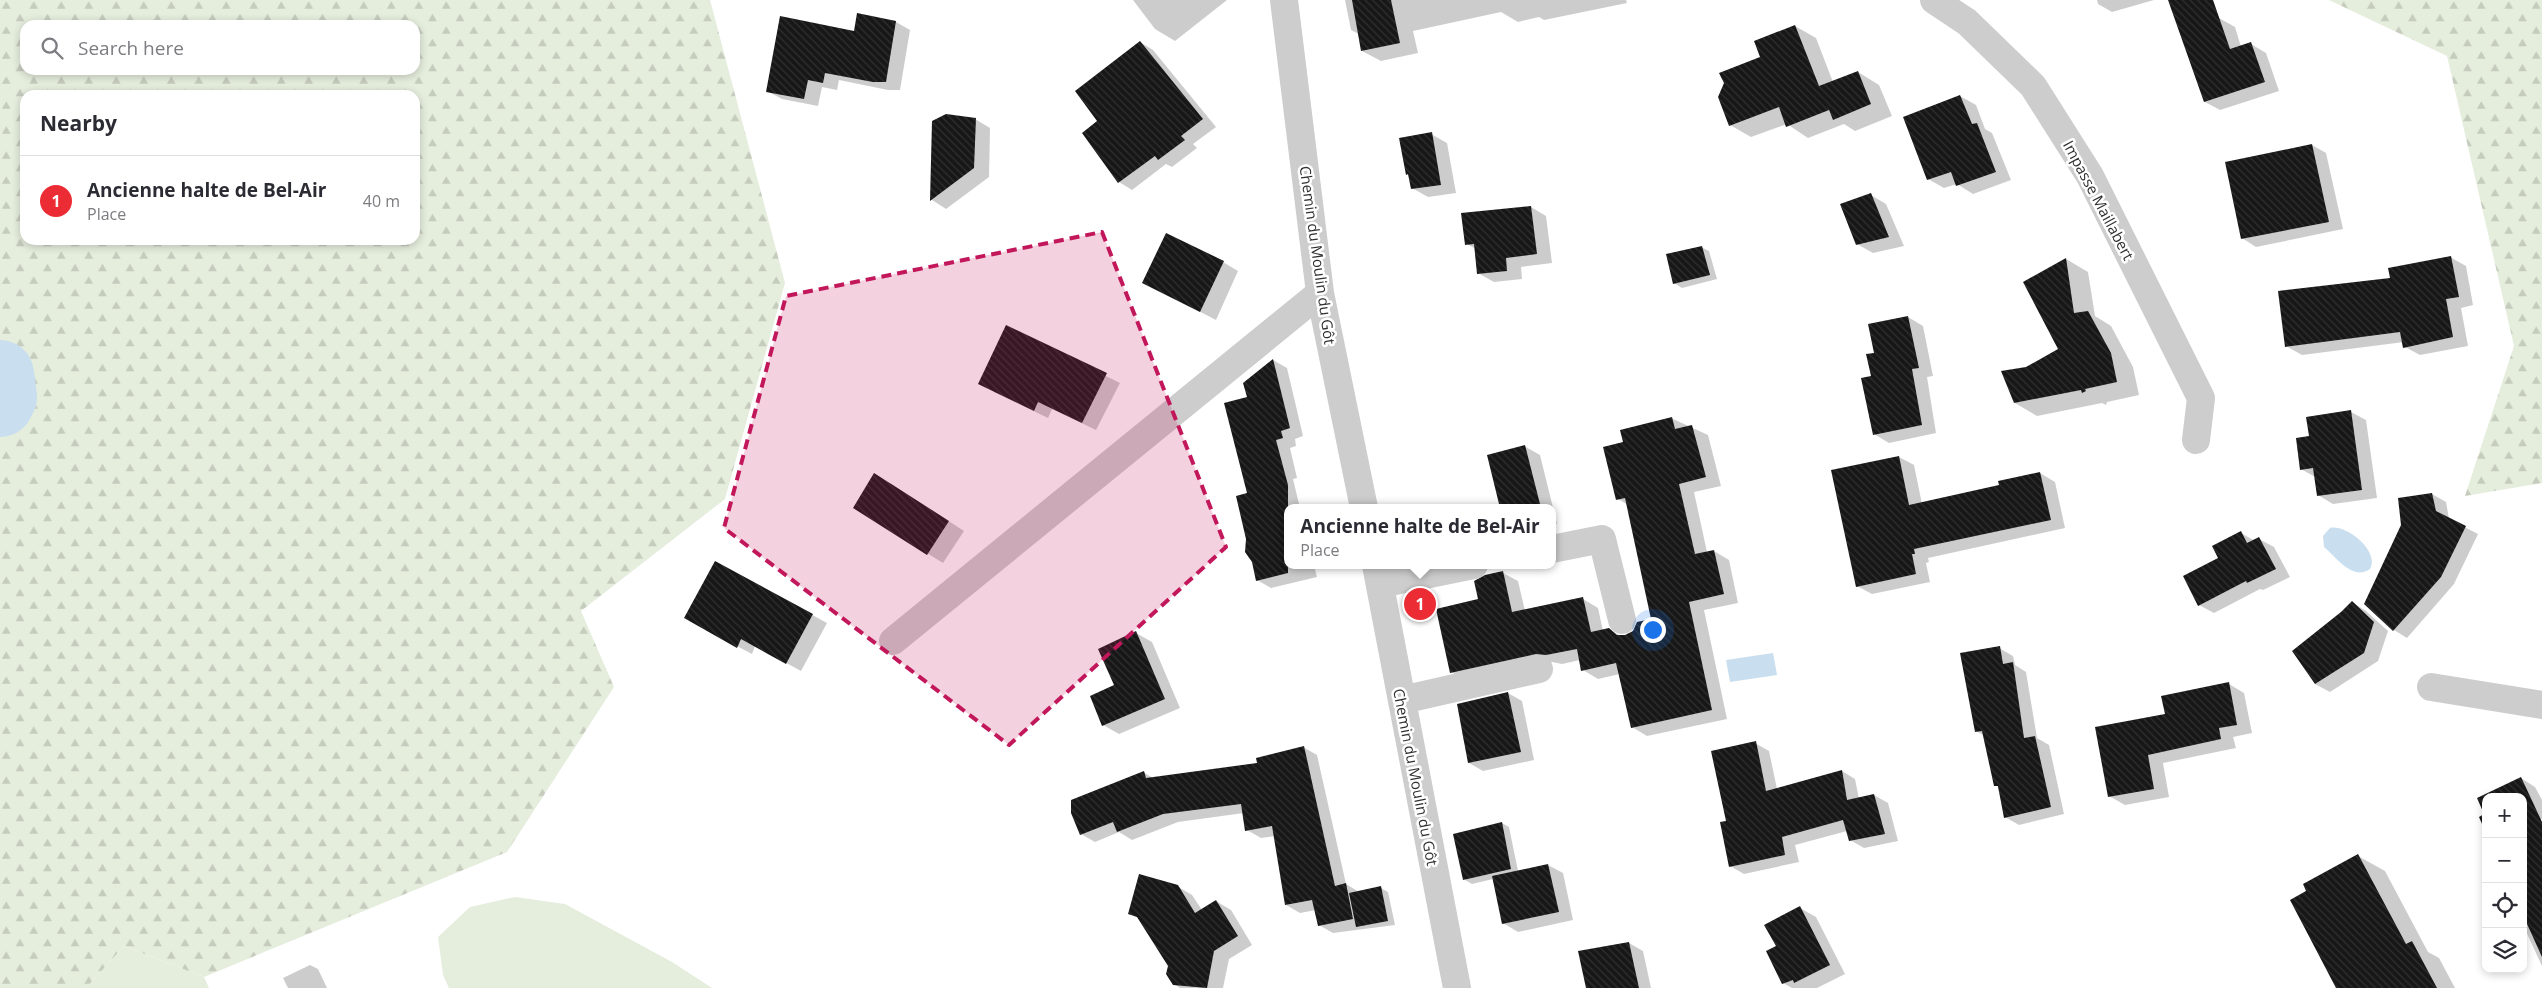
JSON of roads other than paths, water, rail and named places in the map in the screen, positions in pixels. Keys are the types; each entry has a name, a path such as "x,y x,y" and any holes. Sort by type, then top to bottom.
{"street":[{"name":"Chemin du Moulin du Gôt","path":"1284,0 1320,293 1363,504"},
{"name":"Impasse Maillabert","path":"1934,0 1967,22 2034,86 2090,176 2200,398 2196,440"},
{"path":"893,641 1320,293"},
{"path":"1556,548 1602,539 1622,620"},
{"path":"1378,575 1436,569"},
{"name":"Chemin du Moulin du Gôt","path":"1378,575 1456,988"},
{"path":"1402,700 1538,669"},
{"path":"2431,687 2542,705"}],"water":[{"path":"2330,528 2344,530 2360,540 2370,554 2372,562 2370,569 2364,572 2351,570 2324,547 2323,536"},
{"path":"1773,653 1777,675 1730,682 1726,660"}],"waterway":[{"path":"0,374 3,397 0,403"}],"place":[{"name":"Ancienne halte de Bel-Air","path":"1420,604"}]}
